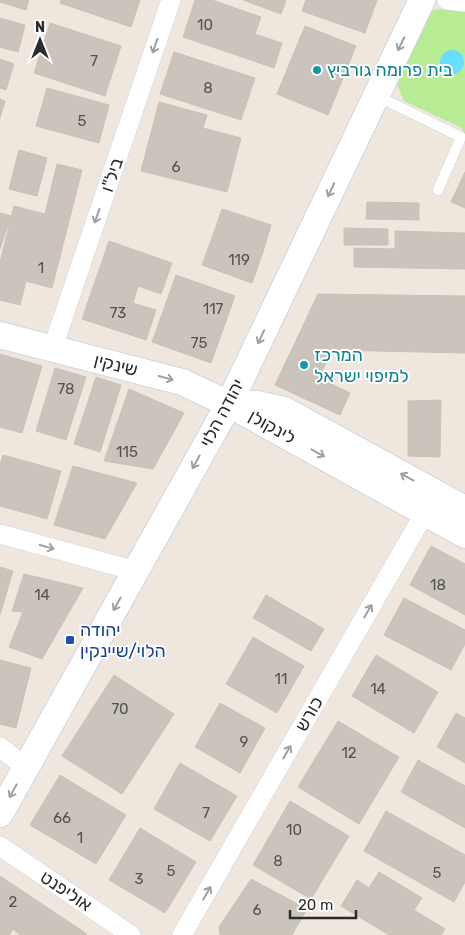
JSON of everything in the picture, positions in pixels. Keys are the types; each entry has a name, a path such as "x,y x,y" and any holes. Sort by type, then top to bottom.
{"street":[{"name":"ביל\"ו","path":"53,350 171,0"},
{"name":"יהודה הלוי","path":"0,814 229,404 422,0"},
{"path":"447,0 465,2"},
{"name":"שינקין","path":"0,335 182,382 229,404"},
{"name":"לינקולן","path":"229,404 430,503 465,534"},
{"name":"לינקולן","path":"430,503 465,509"},
{"name":"כורש","path":"182,935 430,503"},
{"path":"0,534 136,571"},
{"path":"0,746 26,768"},
{"name":"אוליפנט","path":"0,846 131,935"}],"lane":[{"path":"376,95 461,138 438,190"}],"green space":[{"path":"439,9 465,11 465,135 462,128 404,101 394,78 431,11"}],"water":[{"path":"452,50 457,51 463,57 463,67 457,73 452,74 447,73 441,67 440,62 441,57 447,51"}],"building":[{"path":"0,0 29,0 26,10 0,2"},
{"path":"61,0 140,0 131,27 60,3"},
{"path":"195,0 212,0 261,17 255,34 282,43 274,68 183,37"},
{"path":"243,0 286,0 281,14"},
{"path":"306,0 377,0 365,33 302,11"},
{"path":"0,18 25,25 18,52 0,47"},
{"path":"50,23 121,46 105,96 34,73"},
{"name":"בית פרומה גורביץ","path":"305,26 356,46 328,115 277,94"},
{"path":"174,52 255,78 241,120 160,94"},
{"path":"0,59 14,64 6,90 0,88"},
{"path":"47,88 109,105 99,143 36,126"},
{"path":"0,99 5,101 0,118"},
{"path":"159,102 207,115 203,128 241,138 227,192 141,171"},
{"path":"19,150 47,158 37,196 9,189"},
{"path":"57,164 82,170 52,288 26,281 20,305 0,300 0,262 14,206 45,214"},
{"path":"465,172 465,208 451,202"},
{"path":"367,202 419,203 419,220 366,219"},
{"path":"222,209 271,225 263,252 213,235"},
{"path":"0,213 11,216 0,249"},
{"path":"344,228 388,229 388,245 344,245"},
{"path":"395,231 465,233 465,269 354,267 354,248 395,249"},
{"path":"213,235 263,252 252,283 202,265"},
{"path":"109,241 172,263 161,294 138,286 133,303 156,310 146,340 82,319"},
{"path":"176,275 235,296 211,363 152,342"},
{"name":"המרכז למיפוי ישראל","path":"318,294 465,296 465,353 332,350 319,378 350,393 340,415 275,385"},
{"path":"0,354 42,366 22,433 0,427"},
{"path":"55,368 86,377 66,440 36,431"},
{"path":"96,377 121,385 100,452 74,444"},
{"path":"129,389 184,413 153,469 104,461"},
{"path":"441,400 440,457 408,456 408,401"},
{"path":"3,455 61,471 47,519 0,506 0,465"},
{"path":"73,466 137,483 105,539 54,525"},
{"path":"431,546 465,564 465,615 410,585"},
{"path":"0,567 13,571 0,615"},
{"path":"24,574 83,588 42,659 9,647 23,612 12,611"},
{"path":"266,595 324,629 311,651 253,618"},
{"path":"404,598 465,630 465,644 451,670 384,635"},
{"path":"253,637 304,666 277,713 226,684"},
{"path":"376,655 438,692 414,733 352,696"},
{"path":"0,660 31,668 16,728 0,724"},
{"path":"114,675 174,714 122,794 62,756"},
{"path":"220,703 265,728 240,773 195,747"},
{"path":"456,713 465,718 465,763 437,747"},
{"path":"338,721 399,757 359,824 298,787"},
{"path":"418,760 465,786 465,828 401,792"},
{"path":"180,763 237,796 210,841 154,809"},
{"path":"60,775 126,815 96,864 30,825"},
{"path":"290,801 349,836 311,899 253,865"},
{"path":"386,811 465,855 465,882 454,902 364,851"},
{"path":"140,828 196,862 165,913 109,880"},
{"path":"379,872 422,898 414,910 445,929 441,935 389,935 341,906 357,880 369,888"},
{"path":"0,876 87,934 20,935 13,929 9,935 0,935"},
{"path":"251,879 307,909 292,935 220,935 219,927"}],"place":[{"name":"בית פרומה גורביץ","path":"317,70"},
{"name":"המרכז למיפוי ישראל","path":"304,365"},
{"name":"יהודה הלוי/שיינקין","path":"70,640"}]}
